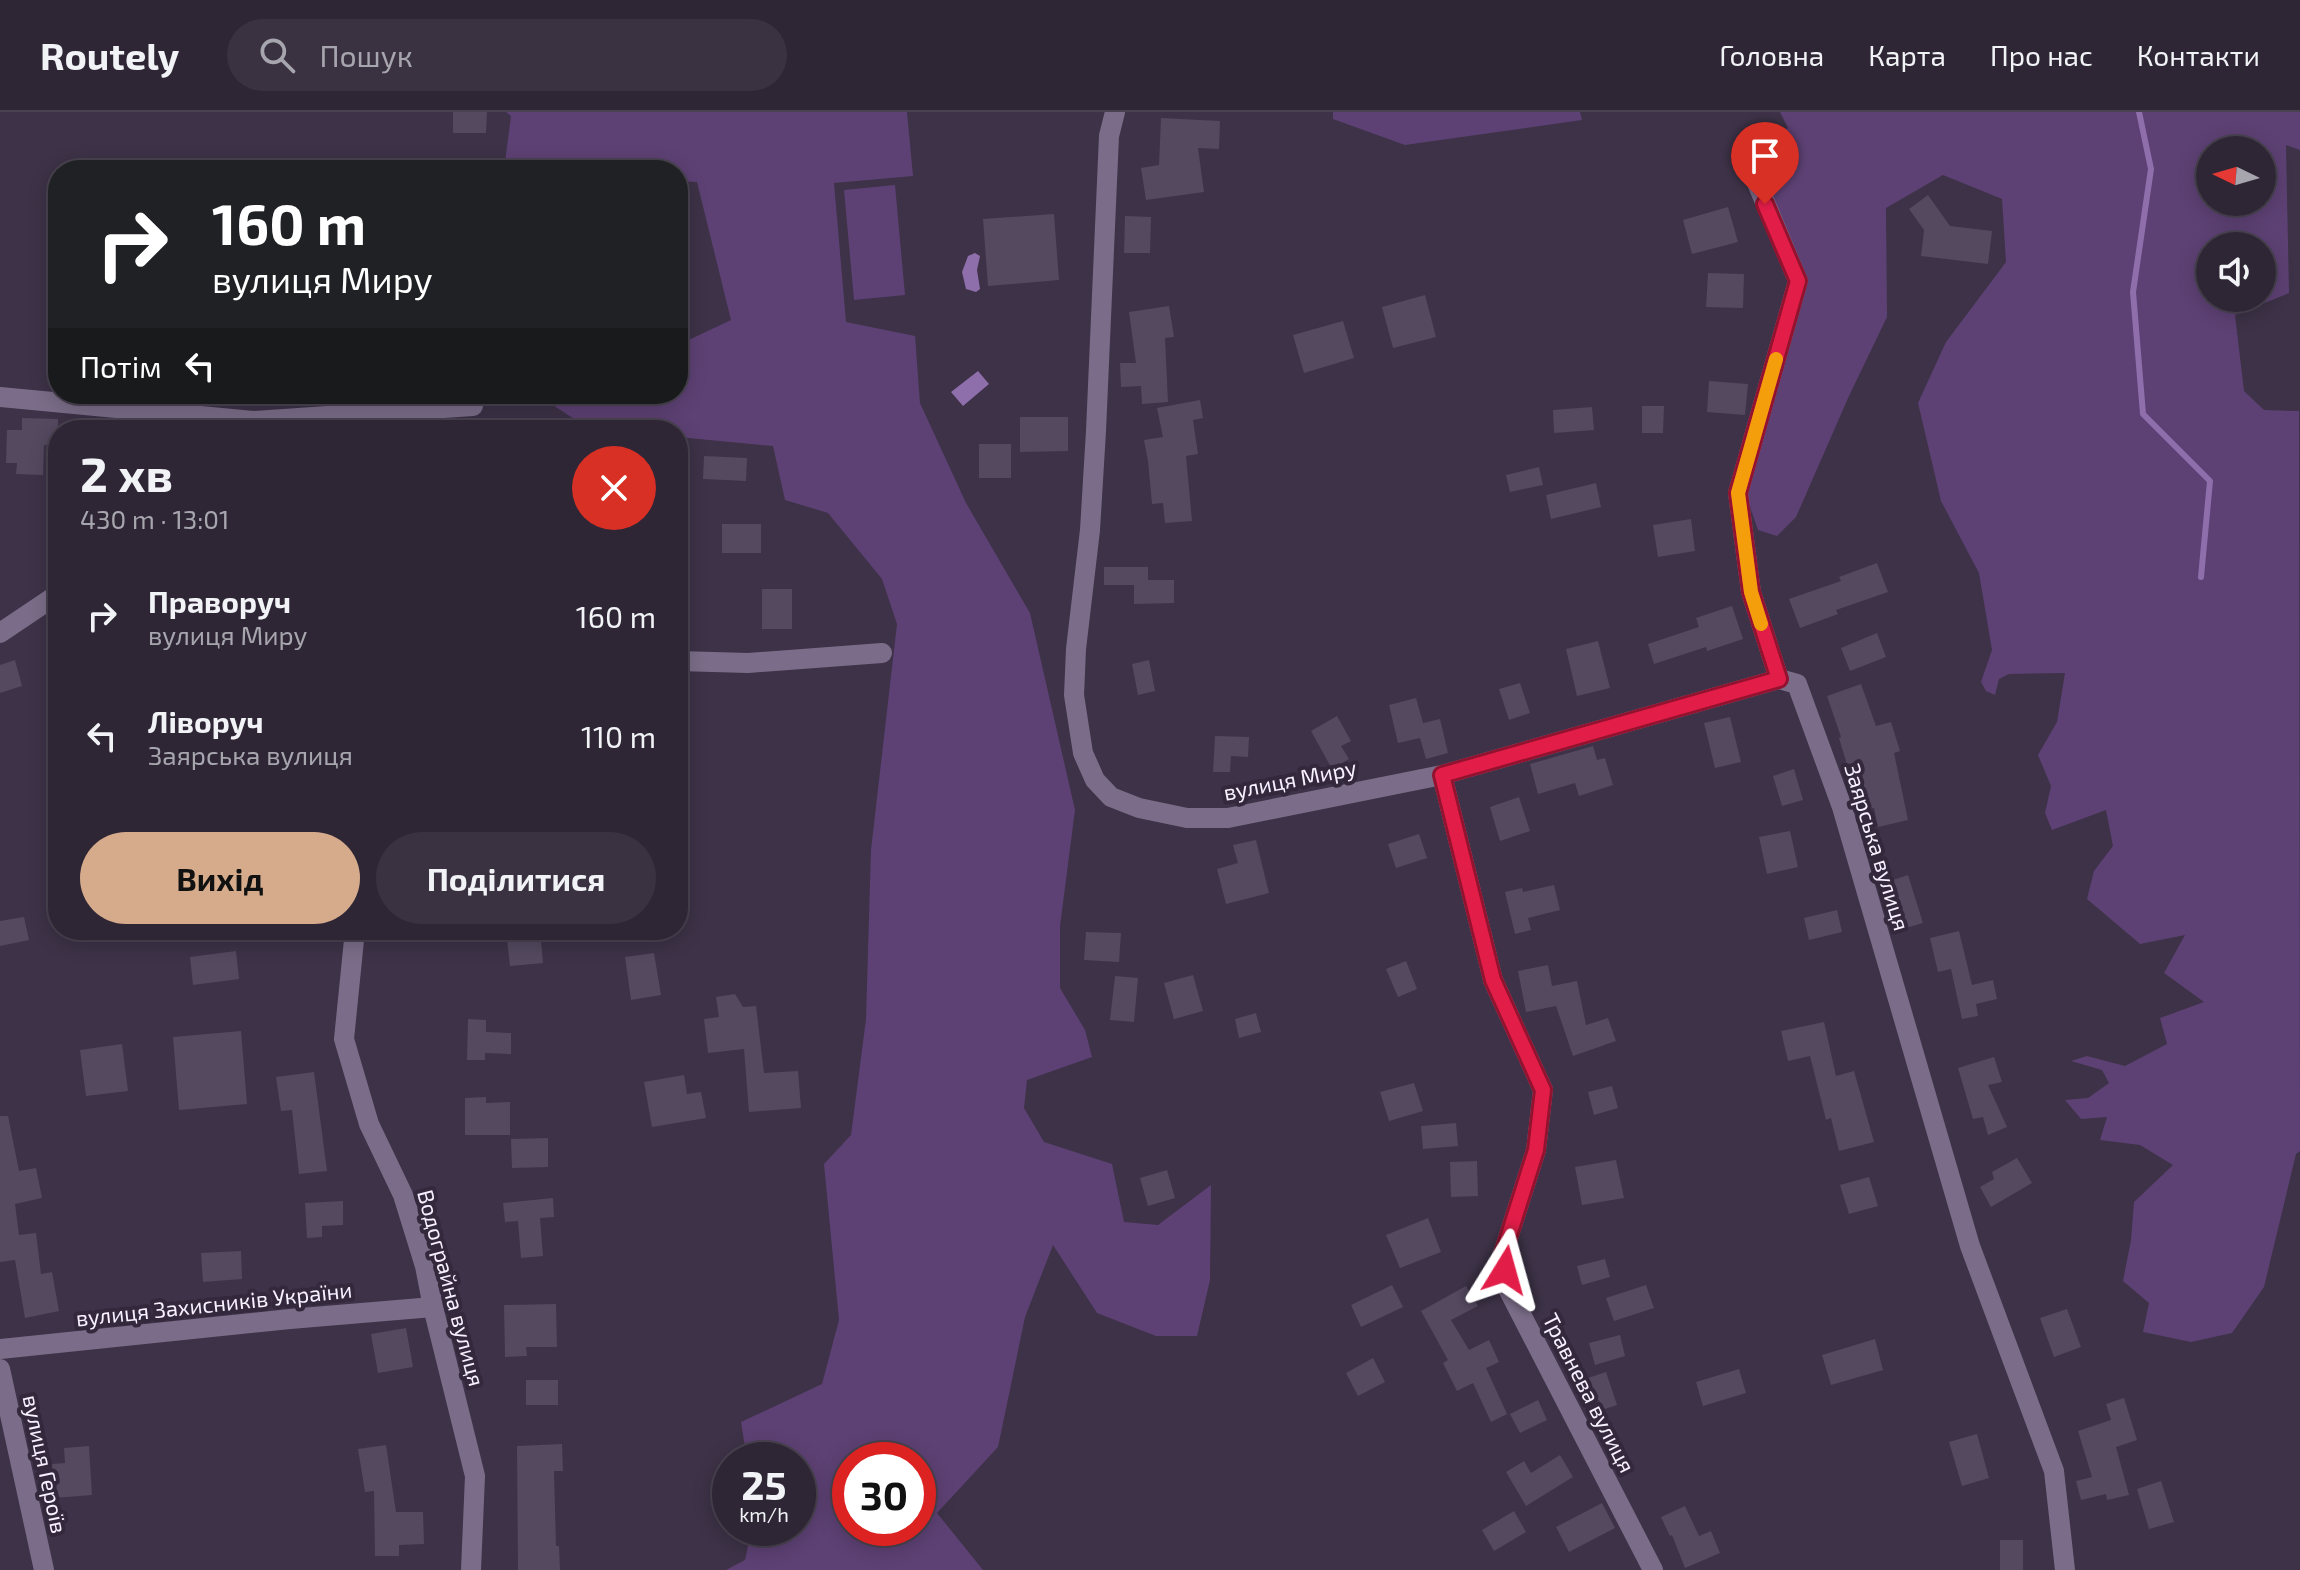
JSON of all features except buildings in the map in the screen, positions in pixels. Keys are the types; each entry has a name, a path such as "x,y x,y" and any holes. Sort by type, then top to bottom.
{"street":[{"name":"вулиця Миру","path":"1115,112 1109,136 1090,530 1076,649 1074,695 1083,753 1095,780 1111,797 1139,808 1187,818 1228,818 1442,775 1779,679"},
{"name":"Заярська вулиця","path":"1744,152 1798,281 1738,493 1751,592 1779,679 1797,684 1842,807 1970,1246 2054,1471 2065,1570"},
{"path":"0,397 48,403"},
{"path":"60,404 196,420"},
{"path":"328,420 473,406"},
{"path":"0,633 48,601"},
{"path":"688,661 748,663 882,653"},
{"name":"Травнева вулиця","path":"1442,775 1493,980 1543,1090 1536,1150 1503,1254 1507,1287 1653,1570"},
{"name":"Водограйна вулиця","path":"354,940 344,1039 369,1124 403,1195 425,1266 475,1476 471,1570"},
{"name":"вулиця Захисників України","path":"0,1349 433,1307"},
{"name":"вулиця Героїв","path":"0,1369 44,1570"}],"shaded area":[{"path":"506,112 907,112 913,176 834,183 846,322 915,336 920,403 966,503 1030,613 1075,810 1060,926 1060,988 1085,1030 1092,1057 1027,1080 1024,1108 1044,1142 1112,1164 1124,1222 1158,1225 1211,1185 1210,1280 1197,1336 1156,1336 1097,1313 1053,1245 1025,1317 998,1447 937,1513 983,1570 726,1570 745,1560 748,1546 816,1546 816,1442 744,1442 741,1422 822,1384 839,1320 824,1164 851,1135 866,1019 871,850 897,624 882,579 828,513 785,500 773,446 688,438 688,420 576,420 551,404 688,404 688,340 731,320 697,182 688,182 688,160 505,160 511,116"},
{"path":"1333,112 1580,112 1582,120 1405,145 1333,119"},
{"path":"1780,112 2300,112 2300,150 2286,145 2289,293 2276,298 2276,232 2196,232 2196,312 2242,312 2235,315 2244,391 2264,410 2299,411 2300,1151 2296,1154 2264,1287 2232,1333 2191,1342 2143,1332 2149,1303 2123,1281 2134,1202 2173,1165 2140,1145 2100,1140 2107,1117 2081,1119 2065,1100 2088,1098 2109,1083 2102,1070 2071,1061 2087,1056 2125,1066 2167,1044 2160,1018 2204,1002 2164,973 2185,935 2140,944 2087,899 2094,871 2113,846 2106,810 2052,830 2045,813 2051,786 2038,755 2057,722 2065,673 2009,674 1999,679 1995,695 1986,691 1981,682 1992,650 1979,573 1941,501 1918,403 1946,342 2006,262 2002,199 1943,175 1886,208 1887,317 1796,517 1777,536 1758,530 1746,495 1806,282 1738,147 1788,128"},
{"path":"895,185 905,295 854,300 844,190"},
{"path":"975,253 980,256 977,270 980,289 976,292 966,289 962,272 968,256"},
{"path":"978,371 989,384 963,406 951,392"}],"waterway":[{"path":"2139,112 2151,169 2133,292 2143,414 2210,481 2201,577"}],"slow traffic":[{"path":"1761,624 1751,592 1738,493 1776,359"}],"route":[{"path":"1505,1270 1503,1254 1536,1150 1543,1090 1493,980 1442,775 1779,679 1751,592 1738,493 1798,281 1765,204"}]}
